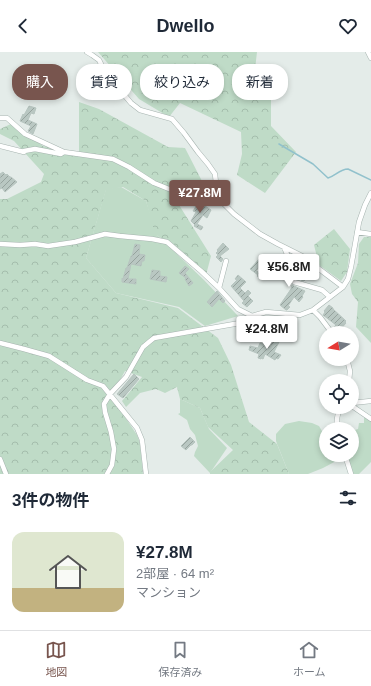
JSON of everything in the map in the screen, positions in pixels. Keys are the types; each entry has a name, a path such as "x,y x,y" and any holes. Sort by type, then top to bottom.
{"street":[{"path":"87,52 99,60 102,64 104,72 136,108 172,119 215,174 216,183 214,194"},
{"path":"368,52 371,58"},
{"path":"0,118 7,118 25,134 64,152 113,159 129,166 154,183 169,189 180,191 198,188 208,191 214,194 234,214 260,234 302,256 343,287"},
{"path":"0,146 24,152 35,149 61,154 64,152"},
{"path":"107,474 112,465 114,449 104,404 110,394 126,377 143,347 154,338 240,323 252,316 266,312 300,315 313,310 343,287 348,279 362,212 371,193"},
{"path":"357,232 371,234"},
{"path":"0,244 35,244 48,246 75,242 105,234 167,242 201,271 238,309 252,316"},
{"path":"284,247 291,264 294,282 322,290 330,297"},
{"path":"219,288 226,261"},
{"path":"313,310 327,326"},
{"path":"0,343 49,356 87,380 103,386 141,435 146,474"},
{"path":"359,403 371,401"},
{"path":"359,410 371,419"},
{"path":"0,459 6,474"},
{"path":"347,462 351,474"}],"green space":[{"path":"98,52 257,52 256,64 232,64 232,100 271,100 271,126 296,152 265,193 237,175 242,154 241,132 180,103 169,117 141,100 224,100 224,64 140,64 140,100 132,91 132,64 108,64"},
{"path":"79,102 99,109 168,147 185,148 203,183 169,189 211,256 206,275 167,242 155,234 146,201 123,187 106,190 86,258 116,293 178,308 218,338 231,365 249,422 277,444 289,474 210,474 210,472 233,450 208,427 200,408 180,399 177,387 165,393 156,389 140,393 126,407 122,401 142,377 125,371 111,396 137,435 140,443 143,474 0,474 0,199 7,199 41,182 44,174 14,141 0,134 0,129 13,123 43,146 79,154"},
{"path":"121,187 146,201 157,235 204,280 238,316 205,326 179,307 116,293 86,258 106,189"},
{"path":"334,229 350,249 347,272 341,281 319,265 314,245"},
{"path":"364,237 371,237 371,343 359,330 359,326 356,326 358,302 352,294 350,284 358,263 359,244"},
{"path":"180,399 200,408 209,429 227,448 210,473 194,456 198,446 195,435 190,429 187,420 178,414 180,413"},
{"path":"365,417 371,421 371,462 359,474 353,474 349,462 359,462 359,423 364,423"},
{"path":"299,421 312,423 319,426 319,462 334,462 308,474 289,474 276,441 276,434 285,424"}],"building":[{"path":"29,106 36,108 34,114 31,113 28,120 37,124 33,134 28,131 31,126 20,121"},
{"path":"3,172 17,182 5,192 2,188 0,189 0,174"},
{"path":"199,202 211,210 207,218 203,215 197,224 203,227 201,230 194,226 195,225 191,221 196,212 193,211"},
{"path":"223,243 229,249 220,256 223,259 221,262 216,257 218,255 216,253"},
{"path":"135,244 140,245 139,254 145,255 144,261 142,261 141,266 131,264 128,279 136,279 136,284 122,282 122,278 123,279 126,268 132,256"},
{"path":"261,257 269,267 266,268 262,263 256,271 265,275 263,279 257,276 258,275 250,269"},
{"path":"302,262 307,267 301,274 306,279 304,281 297,276 296,271"},
{"path":"185,266 189,269 185,273 193,283 189,286 185,279 186,278 179,273"},
{"path":"152,270 160,271 160,276 167,277 166,282 150,279"},
{"path":"238,275 246,282 240,288 245,293 248,290 251,293 248,296 253,301 247,307 242,303 244,301 231,286 237,280 235,279"},
{"path":"292,285 305,291 299,302 294,297 288,306 290,307 286,310 280,305 291,289"},
{"path":"217,291 225,301 223,303 219,299 212,307 207,302"},
{"path":"329,305 346,321 346,323 343,326 335,326 336,325 323,315 325,312 324,311"},
{"path":"274,339 279,342 274,352 281,355 278,359 276,358 275,360 265,354 263,359 261,359 258,358 259,354 249,350 250,346 258,348 260,343 270,346"},
{"path":"134,374 139,379 123,398 117,394"},
{"path":"190,437 195,442 186,450 181,446"}],"waterway":[{"path":"279,144 313,164 328,178 342,170 348,169 371,180"}]}
